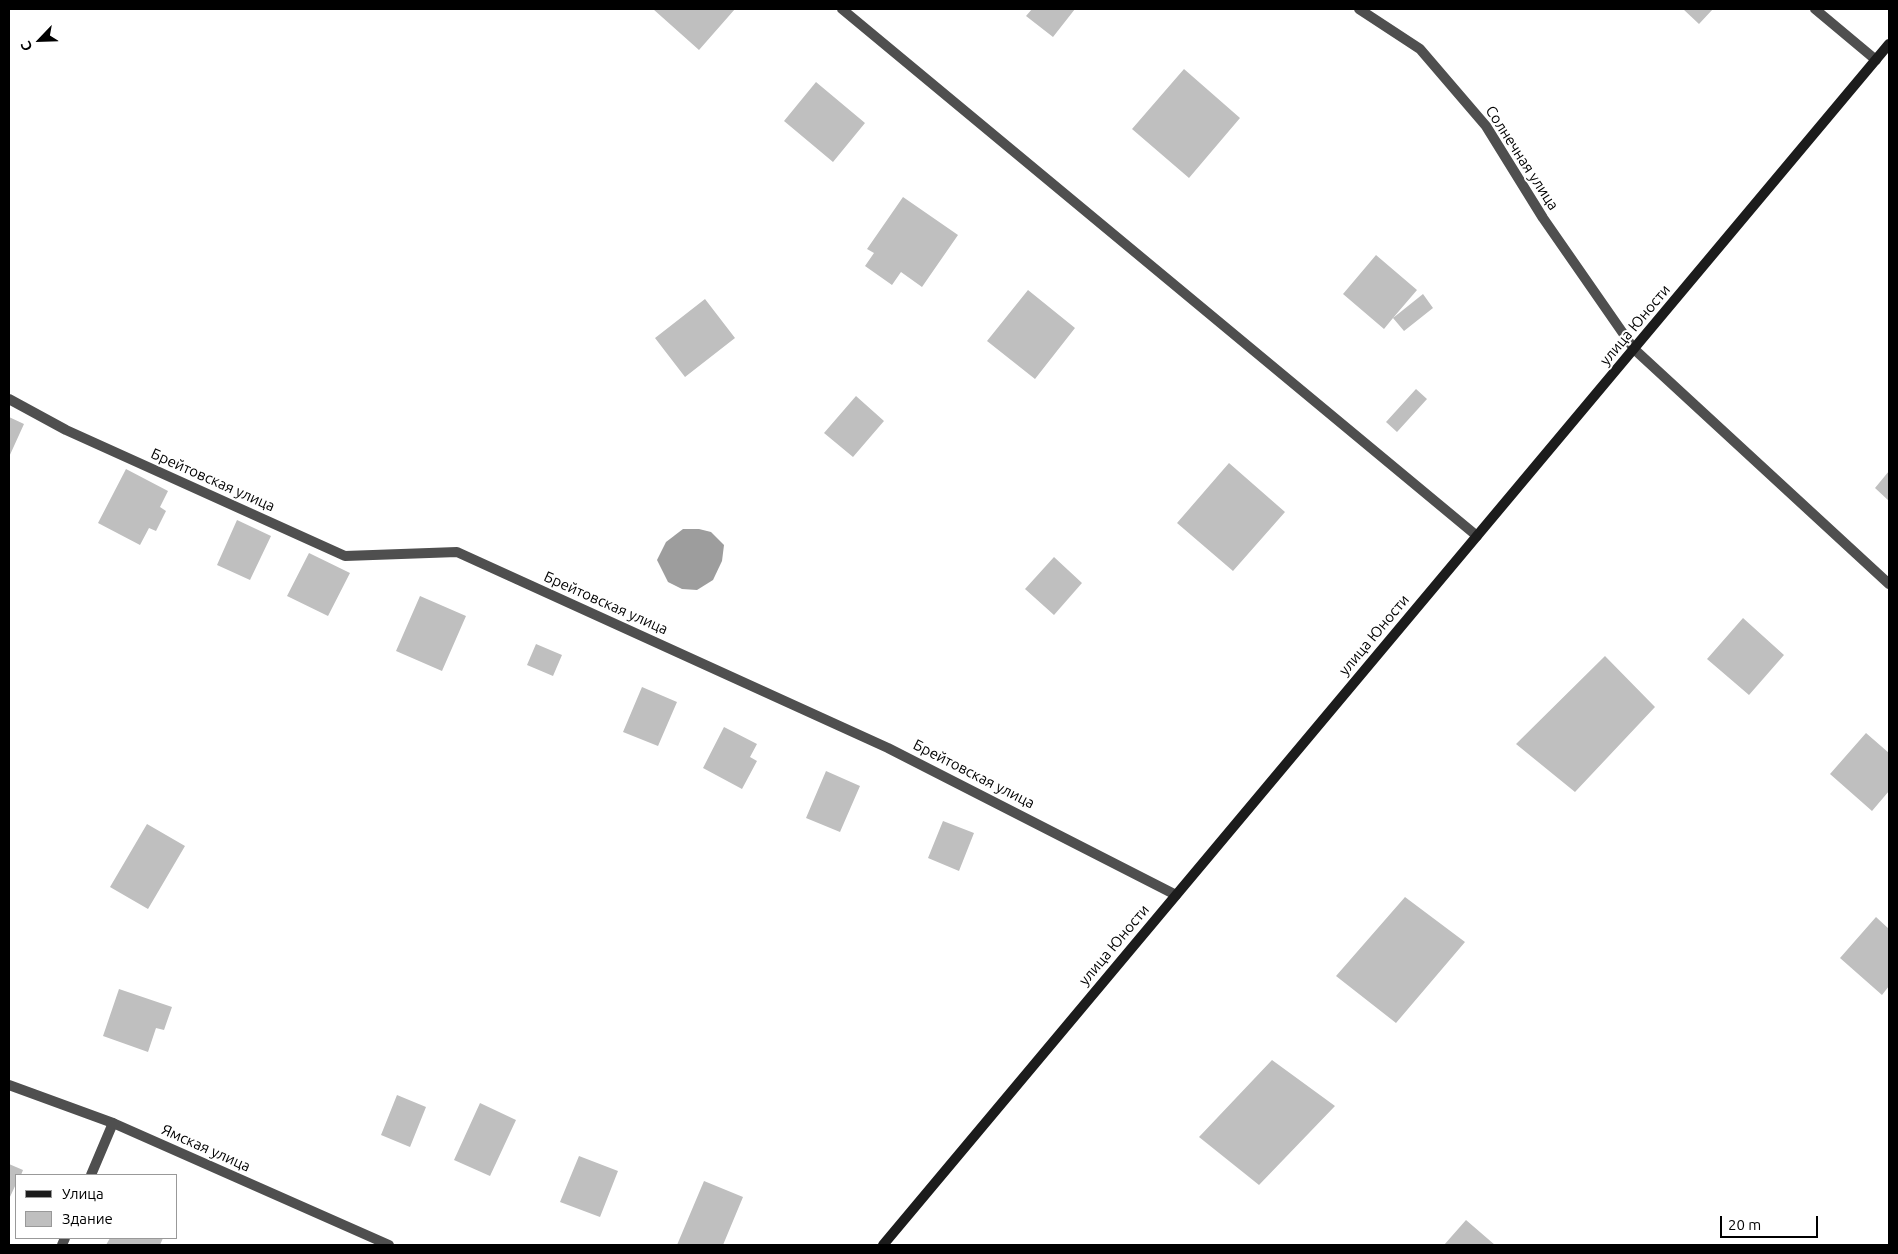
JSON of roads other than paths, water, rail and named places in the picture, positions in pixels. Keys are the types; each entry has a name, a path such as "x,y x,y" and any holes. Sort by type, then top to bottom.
{"street":[{"path":"842,9 1477,536"},
{"name":"Солнечная улица","path":"1359,9 1420,49 1486,126 1543,218 1634,349 1889,584"},
{"path":"1815,9 1876,60"},
{"name":"улица Юности","path":"883,1245 1889,44"},
{"name":"Брейтовская улица","path":"9,399 66,430 345,556 457,552 888,748 1176,895"},
{"name":"Ямская улица","path":"9,1084 113,1123 389,1245"},
{"path":"91,1174 113,1123"}]}
